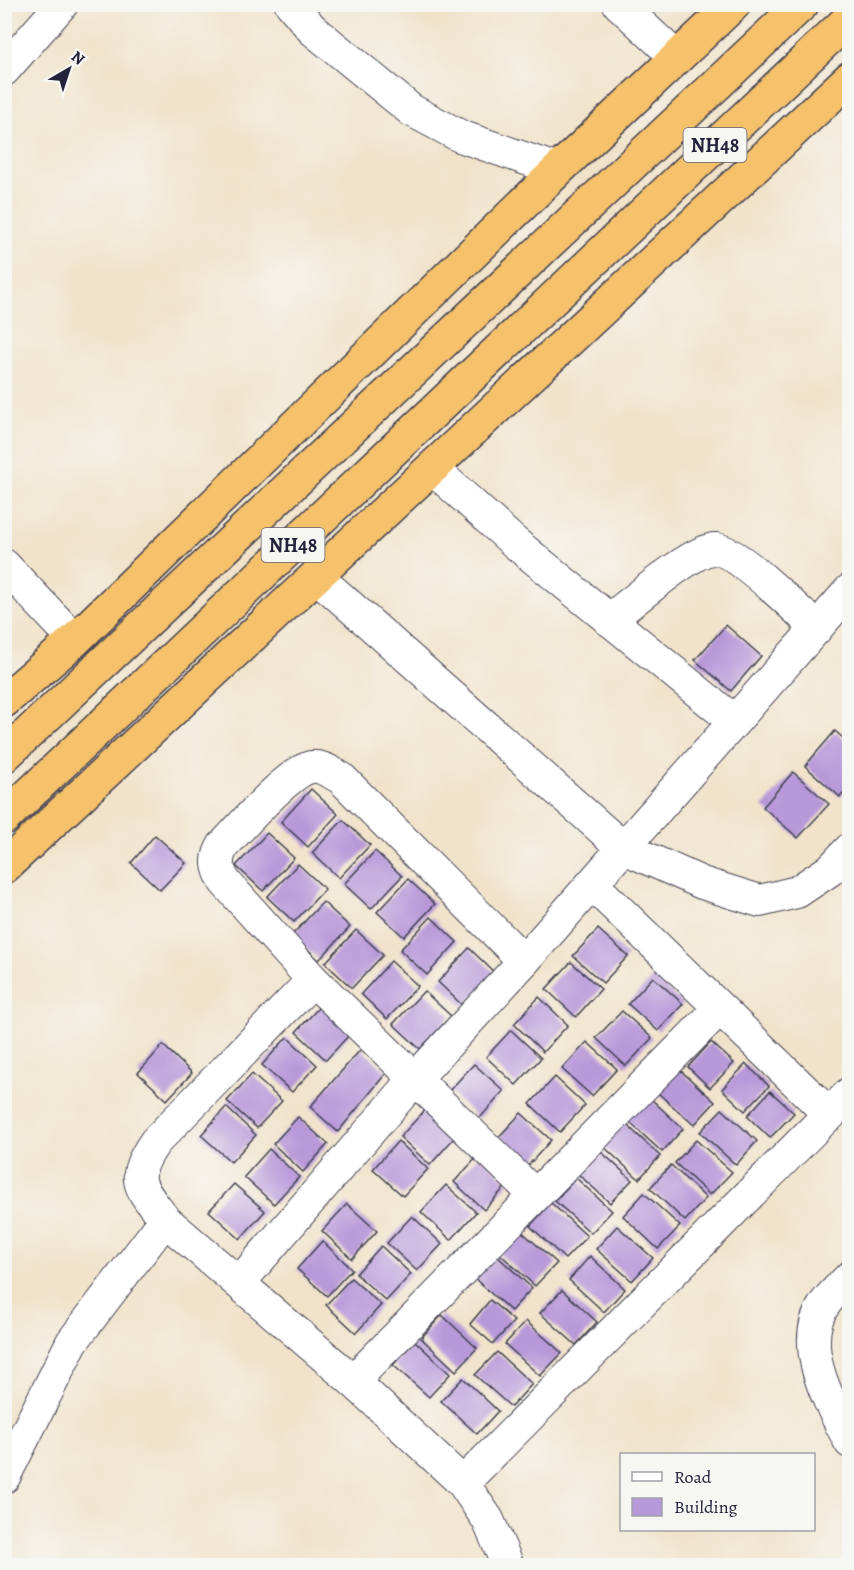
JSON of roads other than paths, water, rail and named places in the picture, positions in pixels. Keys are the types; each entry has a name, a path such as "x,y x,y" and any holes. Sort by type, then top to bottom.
{"highway":[{"path":"4,700 75,640 558,170 734,4"},
{"name":"NH48","path":"4,756 802,4"},
{"name":"NH48","path":"4,818 849,18"},
{"path":"4,867 849,78"}],"street":[{"path":"4,70 62,4"},
{"path":"291,4 312,29 411,110 460,136 558,170"},
{"path":"619,4 677,58"},
{"path":"432,468 514,542 734,721"},
{"path":"609,620 695,554 713,548 735,556 818,628"},
{"path":"4,565 75,640"},
{"path":"316,576 622,847 702,883 760,901 797,892 830,870 849,849"},
{"path":"239,1283 414,1080 524,961 849,590"},
{"path":"524,961 341,778 313,766 296,773 223,846 217,857 219,870 225,882 313,980 535,1195"},
{"path":"463,1483 840,1104 719,1009 592,884"},
{"path":"313,980 155,1142 141,1162 139,1177 143,1191 165,1220 353,1381 463,1483 488,1520 508,1566"},
{"path":"353,1381 719,1009"},
{"path":"4,1477 72,1342 165,1220"},
{"path":"849,1277 824,1305 815,1327 813,1346 820,1376 849,1442"}]}
